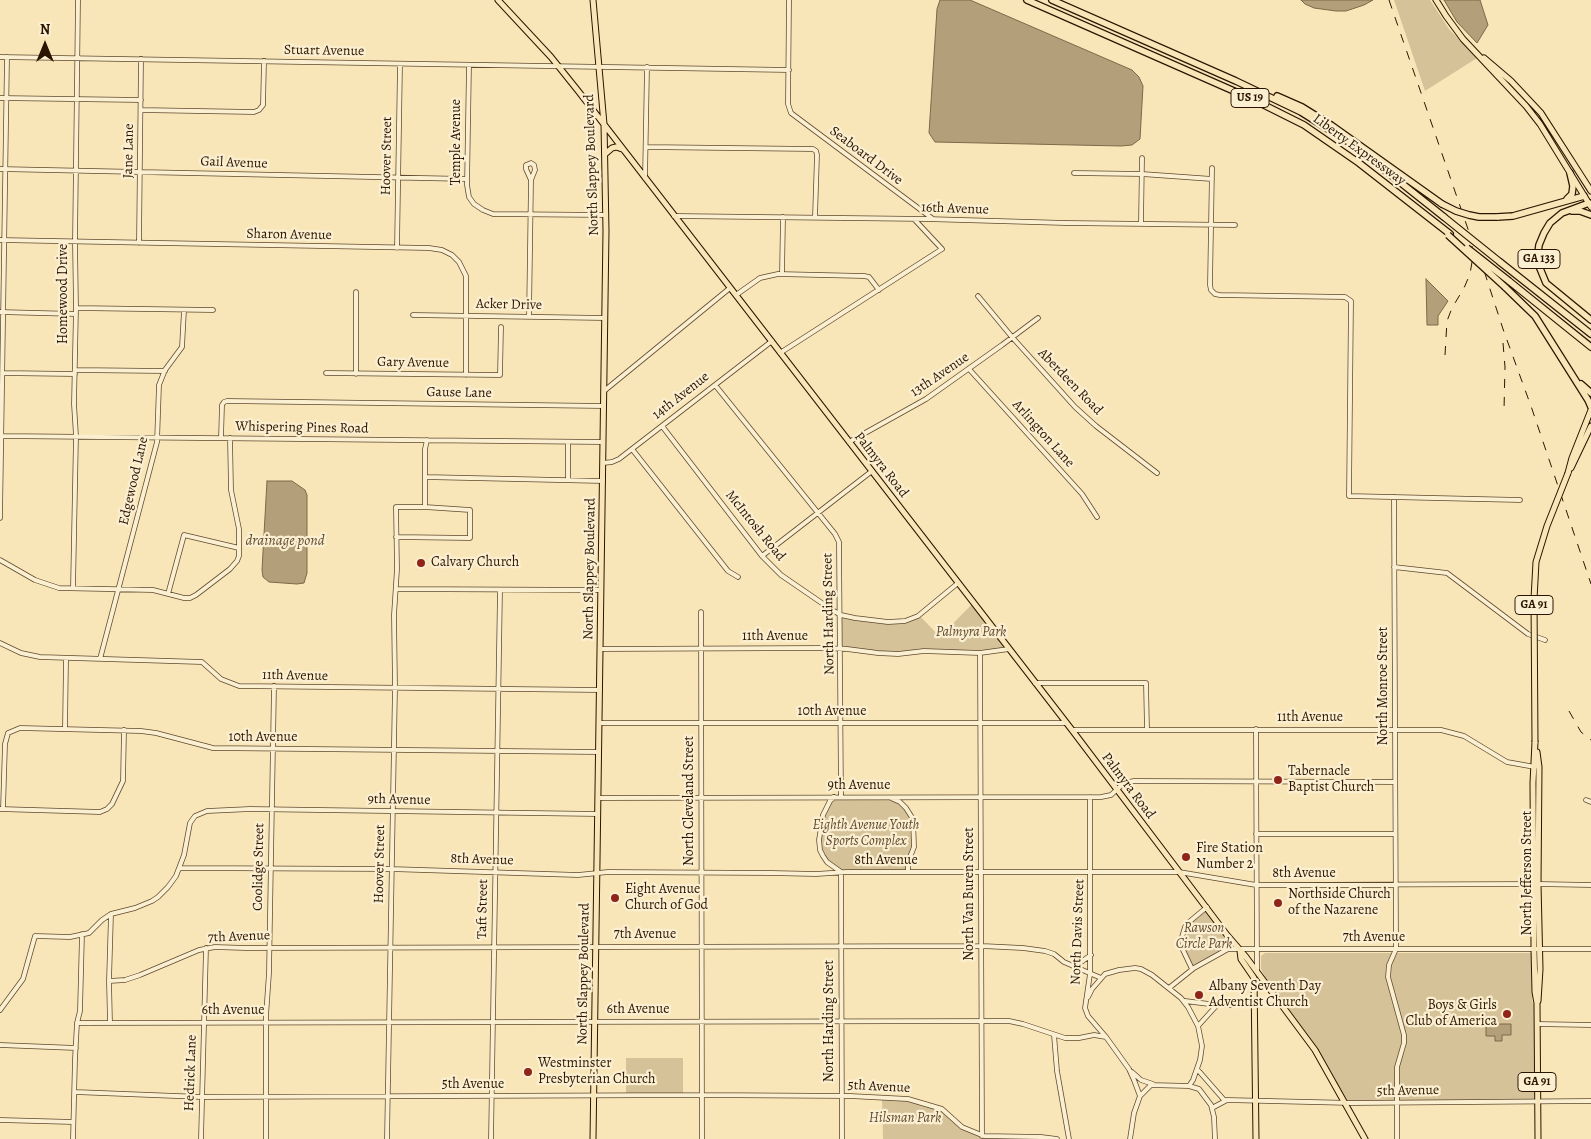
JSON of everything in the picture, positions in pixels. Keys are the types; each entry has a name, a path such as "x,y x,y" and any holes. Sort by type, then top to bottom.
{"highway":[{"name":"Liberty Expressway","path":"1027,0 1298,121 1347,154 1443,229 1507,284"},
{"name":"Liberty Expressway","path":"1052,0 1236,81 1301,112 1330,129 1352,144 1591,334"},
{"path":"1236,81 1290,102 1332,125 1442,204 1456,211 1479,217 1513,216 1584,196"},
{"path":"1565,201 1570,197 1574,186 1570,173"},
{"name":"GA 133","path":"1590,204 1566,212 1550,223 1539,246 1539,266 1542,276 1552,289 1591,320"},
{"path":"1566,212 1580,211 1591,215"},
{"path":"1507,284 1591,347"},
{"path":"1507,284 1535,316 1590,402 1591,408"},
{"path":"1574,377 1591,393"}],"main road":[{"name":"Palmyra Road","path":"498,0 526,28 604,124 1257,972 1315,1050 1365,1139"},
{"name":"North Slappey Boulevard","path":"593,0 604,124 606,215 593,1139"},
{"path":"1436,0 1451,24 1540,124 1590,204"},
{"path":"1470,46 1532,101 1591,192 1584,196"},
{"path":"1515,94 1520,90"},
{"path":"605,154 609,150 616,148 624,151"},
{"name":"North Jefferson Street","path":"1538,1139 1537,1003 1539,992 1536,884 1534,599 1536,562 1547,526 1591,408"},
{"name":"North Jefferson Street","path":"1568,473 1576,461 1591,426"},
{"name":"Palmyra Road","path":"1239,949 1241,959 1254,978 1254,1005"},
{"path":"1254,1005 1256,1139"}],"street":[{"name":"Homewood Drive","path":"73,588 76,436 75,242 78,0"},
{"path":"789,70 790,0"},
{"name":"Stuart Avenue","path":"0,57 789,70"},
{"path":"0,518 2,241 7,57"},
{"name":"Jane Lane","path":"139,243 141,59"},
{"path":"141,110 254,112 263,105 264,61"},
{"name":"Hoover Street","path":"397,248 400,64"},
{"name":"Temple Avenue","path":"469,65 469,197 477,207 493,214 606,215"},
{"path":"645,178 647,67"},
{"name":"Seaboard Drive","path":"789,70 788,108 791,114 933,219"},
{"path":"0,98 141,100"},
{"path":"646,147 813,149 816,153 815,217"},
{"path":"1141,223 1142,158"},
{"path":"1212,168 1211,290 1215,294 1344,297 1351,300 1349,496 1520,500"},
{"name":"Gail Avenue","path":"0,169 468,179"},
{"path":"1074,173 1142,174 1212,179"},
{"path":"529,316 531,180"},
{"name":"16th Avenue","path":"674,216 1235,225"},
{"path":"782,274 783,217"},
{"path":"780,353 942,249 914,219"},
{"name":"Sharon Avenue","path":"2,241 397,248 435,249 447,252 456,258 466,276 466,375"},
{"path":"736,296 760,278 782,274 864,276 869,278 878,290"},
{"path":"604,391 730,288"},
{"path":"356,292 356,374"},
{"name":"Aberdeen Road","path":"978,296 1012,337 1083,414 1157,473"},
{"path":"76,308 213,310"},
{"name":"Edgewood Lane","path":"100,659 158,437 159,386 165,371 182,347 184,310"},
{"path":"2,312 76,314"},
{"name":"Acker Drive","path":"413,315 605,318"},
{"name":"13th Avenue","path":"850,442 926,399 1038,318"},
{"name":"Gary Avenue","path":"326,374 500,375 501,327"},
{"name":"14th Avenue","path":"603,463 616,461 772,341"},
{"name":"Arlington Lane","path":"969,369 1082,494 1097,517"},
{"path":"1,373 165,371"},
{"name":"North Harding Street","path":"715,385 835,534 839,542 841,797"},
{"name":"Gause Lane","path":"220,438 222,405 228,400 604,406"},
{"name":"McIntosh Road","path":"662,426 773,568 832,610 856,618 888,622 912,619 933,605 958,583"},
{"name":"Whispering Pines Road","path":"0,436 603,442"},
{"path":"0,560 39,581 58,588 153,590 184,598 196,595 234,564 239,556 239,529 231,490 230,438"},
{"path":"396,537 470,538 470,510 425,507 427,440"},
{"path":"568,442 568,480"},
{"path":"632,449 728,571 738,577"},
{"path":"762,556 872,471"},
{"path":"425,477 603,481"},
{"name":"North Monroe Street","path":"1394,497 1396,949 1389,965 1388,981 1404,1035 1397,1067 1397,1139"},
{"name":"Hoover Street","path":"387,1139 395,687 396,507 425,507"},
{"path":"168,594 184,535 239,548"},
{"path":"1394,567 1447,573 1532,636 1545,640"},
{"path":"396,590 601,590"},
{"name":"Taft Street","path":"491,1139 500,590"},
{"name":"North Cleveland Street","path":"701,612 702,1139"},
{"name":"11th Avenue","path":"0,643 21,653 33,656 66,659 202,662 229,683 250,687 600,690"},
{"name":"11th Avenue","path":"600,649 840,649 883,654 930,651 980,653 1009,649"},
{"name":"North Van Buren Street","path":"980,653 982,1136"},
{"path":"65,729 66,659"},
{"path":"1035,683 1146,683 1146,730"},
{"name":"Coolidge Street","path":"266,1139 266,1023 269,973 274,686"},
{"name":"10th Avenue","path":"599,723 1066,723"},
{"name":"10th Avenue","path":"1,809 5,744 8,733 20,728 124,730 156,733 213,748 599,752"},
{"path":"1256,729 1257,972"},
{"name":"11th Avenue","path":"1072,730 1435,729 1451,732 1475,742 1507,762 1536,767"},
{"path":"1,809 100,812 107,809 112,804 123,781 124,730"},
{"path":"1117,790 1124,783 1134,782 1395,782"},
{"name":"9th Avenue","path":"598,798 1106,797 1117,790"},
{"path":"834,797 823,815 819,833 819,846 827,862 841,872"},
{"path":"889,797 900,802 914,819 914,847 908,862 908,872"},
{"name":"North Davis Street","path":"1090,797 1091,955 1084,1008 1088,1016 1129,1069 1140,1096"},
{"path":"1586,800 1591,802"},
{"name":"9th Avenue","path":"180,868 188,827 192,820 212,809 598,814"},
{"path":"1256,834 1395,834"},
{"path":"0,1010 23,979 35,936 70,937 89,933 111,914 128,911 152,902 168,887 180,868"},
{"name":"8th Avenue","path":"180,868 391,869 578,875 589,875 597,872 816,874 841,872 1179,872 1256,885 1536,884 1591,886"},
{"name":"North Harding Street","path":"841,872 842,1139"},
{"path":"1192,969 1184,950 1182,938 1185,927 1189,922 1207,907"},
{"path":"110,1023 111,914"},
{"path":"73,1139 82,934"},
{"name":"7th Avenue","path":"109,981 125,980 140,975 206,948 269,947 982,946 1045,951 1101,978"},
{"name":"Hedrick Lane","path":"200,1139 206,948"},
{"name":"7th Avenue","path":"1170,988 1192,969 1227,949 1591,949"},
{"path":"1074,966 1091,955"},
{"path":"1085,1002 1092,989 1105,974 1119,970 1141,969 1170,988 1188,1007 1198,1026 1201,1039 1202,1053 1189,1086"},
{"path":"1184,1001 1217,1005 1254,1005 1276,999"},
{"path":"1198,1026 1217,1005"},
{"name":"6th Avenue","path":"77,1024 204,1022 982,1021 1018,1022 1054,1035 1072,1039 1094,1035 1106,1037"},
{"path":"1537,1024 1591,1025"},
{"path":"1054,1035 1057,1071 1069,1139"},
{"path":"0,1045 76,1048"},
{"path":"1129,1069 1141,1080 1153,1084 1189,1086 1199,1089 1212,1108 1215,1139"},
{"path":"1197,1069 1225,1101 1212,1108"},
{"path":"1130,1139 1134,1112 1140,1096 1153,1084"},
{"name":"5th Avenue","path":"74,1092 202,1097 701,1095 842,1096 908,1099 942,1109 962,1127 982,1136"},
{"name":"5th Avenue","path":"1225,1101 1591,1101"},
{"path":"0,1120 73,1122"},
{"path":"982,1136 1057,1139"}],"green space":[{"path":"1394,0 1430,0 1449,29 1477,58 1425,91"},
{"name":"Palmyra Park","path":"973,603 1008,648 985,652 898,653 841,648 840,615 895,622 920,616 940,637"},
{"name":"Eighth Avenue Youth Sports Complex","path":"889,797 899,802 911,816 914,847 908,872 841,872 827,861 820,850 821,824 831,802 835,798"},
{"name":"Rawson Circle Park","path":"1207,907 1239,949 1228,949 1192,968 1184,950 1183,936 1189,923"},
{"path":"1265,953 1531,953 1532,1001 1534,1005 1534,1099 1345,1102 1315,1050 1276,999 1261,969 1261,956"},
{"path":"626,1058 683,1058 683,1095 626,1095"},
{"name":"Hilsman Park","path":"882,1099 908,1099 941,1110 956,1123 984,1137 1000,1137 1000,1139 883,1139"}],"water":[{"path":"940,0 970,0 1132,70 1139,77 1143,86 1140,139 1132,145 1121,146 935,142 929,133 937,9"},
{"path":"1301,0 1373,0 1346,11 1336,11 1314,8"},
{"path":"1444,0 1480,0 1488,25 1477,43 1457,22"},
{"path":"1426,279 1448,301 1438,316 1438,325 1427,325"},
{"name":"drainage pond","path":"267,481 292,481 305,490 307,495 307,573 304,583 269,582 263,577"},
{"path":"1486,1024 1511,1024 1511,1035 1502,1035 1502,1041 1495,1041 1495,1036 1486,1036"}],"railway":[{"path":"1389,0 1469,232 1475,243 1591,584"},
{"path":"1445,355 1447,321 1470,274 1473,256 1472,246"},
{"path":"1503,343 1505,367 1504,410"},
{"path":"1569,711 1581,732 1591,740"}],"place":[{"name":"Calvary Church","path":"421,563"},
{"name":"Tabernacle Baptist Church","path":"1278,780"},
{"name":"Fire Station Number 2","path":"1186,857"},
{"name":"Eight Avenue Church of God","path":"615,898"},
{"name":"Northside Church of the Nazarene","path":"1278,903"},
{"name":"Albany Seventh Day Adventist Church","path":"1199,995"},
{"name":"Boys & Girls Club of America","path":"1507,1014"},
{"name":"Westminster Presbyterian Church","path":"528,1072"}]}
